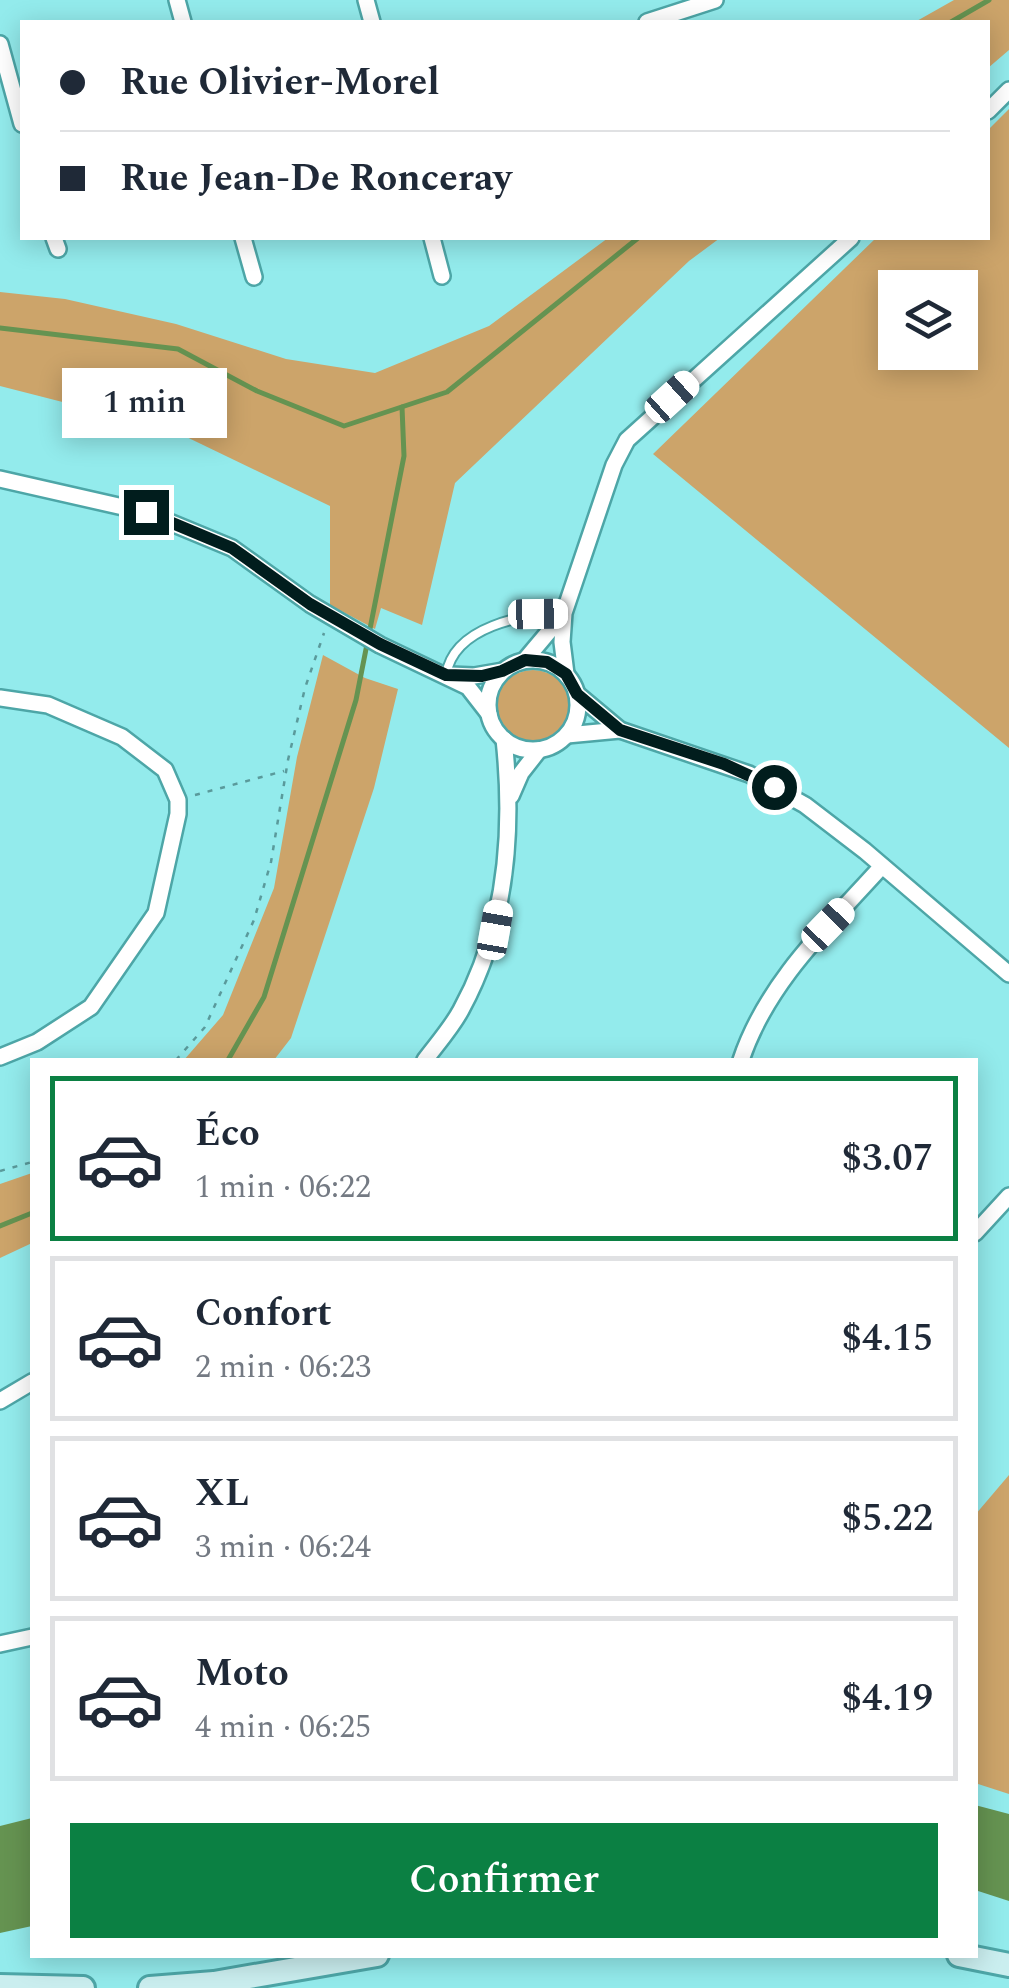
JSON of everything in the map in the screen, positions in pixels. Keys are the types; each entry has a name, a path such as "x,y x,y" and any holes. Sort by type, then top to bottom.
{"main road":[{"path":"150,1988 214,1983 360,1958"},
{"path":"976,1958 1009,1964"},
{"path":"0,1986 83,1988"}],"street":[{"path":"653,20 712,1"},
{"path":"0,44 20,117"},
{"path":"990,109 1009,90"},
{"path":"244,240 254,278"},
{"path":"433,240 442,276"},
{"path":"850,240 633,434 614,465 564,613 566,674 577,694 620,730 724,764 774,787 837,828 1009,974"},
{"path":"0,479 146,512 232,548 330,616 475,693 504,739 510,800 505,871 495,930 461,1010 426,1058"},
{"path":"446,675 502,671 525,660 564,613"},
{"path":"525,660 547,662 566,674"},
{"path":"489,714 492,686 502,671"},
{"path":"504,739 526,750 549,747 567,735 577,717 577,694"},
{"path":"0,698 48,705 122,737 165,770 178,800 169,863 156,914 91,1006 37,1042 0,1057"},
{"path":"567,735 620,730"},
{"path":"510,800 516,781 538,750"},
{"path":"742,1058 770,998 809,945 882,866"},
{"path":"978,1229 1009,1196"},
{"path":"0,1401 30,1383"},
{"path":"0,1644 30,1637"}],"lane":[{"path":"446,675 456,650 487,630 524,615 564,613"}],"path":[{"path":"178,1058 205,1028 254,920 271,862 285,770 330,616"},
{"path":"178,800 285,770"},
{"path":"0,1172 30,1163"}],"shaded area":[{"path":"954,0 1009,0 1009,50 990,66 990,20 919,20"},
{"path":"1009,109 1009,748 653,454 874,240 990,240 990,128"},
{"path":"605,240 717,240 689,261 455,483 422,625 381,608 375,629 330,605 330,506 172,430 0,386 0,292 65,299 176,324 286,359 375,373 489,326"},
{"path":"323,655 365,678 398,689 374,788 291,1038 276,1058 186,1058 223,1015 274,888 297,757"},
{"path":"533,670 560,681 571,708 560,735 533,746 506,735 495,708 506,681"},
{"path":"30,1174 30,1244 0,1258 0,1184"},
{"path":"1009,1475 1009,1794 978,1784 978,1511"},
{"path":"978,1806 1009,1814 1009,1901 978,1891"},
{"path":"30,1818 30,1926 0,1933 0,1826"}],"waterway":[{"path":"954,20 989,0"},
{"path":"0,328 178,349 257,391 344,426 447,392 636,240"},
{"path":"229,1058 264,997 356,700 404,456 402,407"},
{"path":"0,1226 30,1214"}],"route":[{"path":"146,512 232,548 310,604 380,644 446,675 482,676 525,660 547,662 566,674 577,694 620,730 724,764 774,787"}]}
